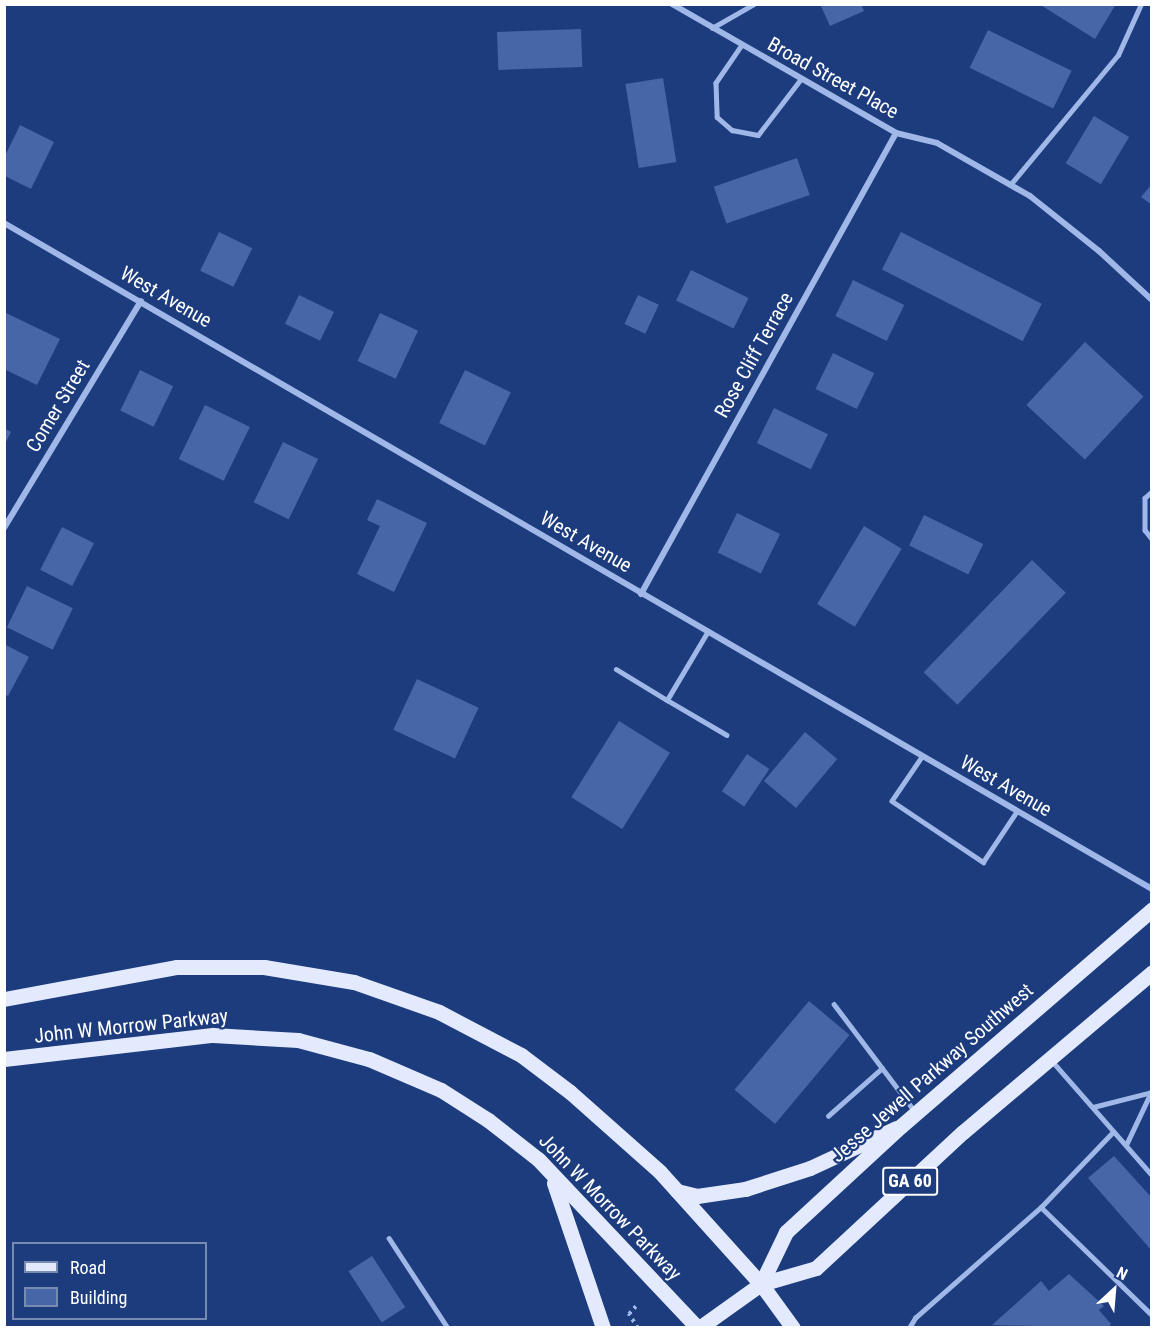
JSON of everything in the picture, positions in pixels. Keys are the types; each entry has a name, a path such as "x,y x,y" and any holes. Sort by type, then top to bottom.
{"main road":[{"name":"Jesse Jewell Parkway Southwest","path":"761,1284 786,1232 901,1126 1152,909"},
{"path":"4,999 177,967 264,967 354,982 438,1012 521,1055 570,1092 677,1191 761,1284 793,1328"},
{"name":"Jesse Jewell Parkway Southwest","path":"699,1328 761,1284 816,1268 963,1132 1152,972"},
{"name":"John W Morrow Parkway","path":"4,1059 213,1035 298,1040 369,1059 441,1090 488,1120 538,1159 699,1328"},
{"path":"677,1191 697,1196 745,1190 810,1168 872,1136 901,1126"},
{"path":"551,1175 603,1328"}],"street":[{"name":"Broad Street Place","path":"672,4 800,80 896,133 937,143 1010,185 1099,251 1152,300"},
{"name":"Rose Cliff Terrace","path":"641,594 896,133"},
{"name":"West Avenue","path":"4,223 1152,889"},
{"name":"Comer Street","path":"4,528 141,301"}],"lane":[{"path":"712,28 754,4"},
{"path":"1010,185 1106,71 1135,26 1141,4"},
{"path":"742,45 717,83 717,117 732,130 758,135 800,80"},
{"path":"1152,492 1145,498 1144,530 1152,539"},
{"path":"668,700 708,631"},
{"path":"616,669 727,735"},
{"path":"922,757 892,801 983,862 1017,811"},
{"path":"834,1004 917,1114"},
{"path":"1051,1059 1152,1175"},
{"path":"828,1116 882,1068"},
{"path":"1093,1107 1151,1092"},
{"path":"1126,1145 1151,1092"},
{"path":"909,1328 915,1318 1041,1207 1113,1132"},
{"path":"1041,1207 1152,1315"},
{"path":"389,1238 448,1328"}],"path":[{"path":"638,1304 629,1314 638,1328"}],"building":[{"path":"820,4 861,4 864,11 830,26"},
{"path":"1039,4 1116,4 1095,39"},
{"path":"581,29 582,67 498,70 497,32"},
{"path":"988,30 1072,71 1053,109 970,68"},
{"path":"663,78 676,162 639,168 625,84"},
{"path":"1094,116 1129,137 1101,184 1066,163"},
{"path":"20,125 54,142 31,189 5,176 5,156"},
{"path":"797,158 810,195 726,224 714,187"},
{"path":"1152,184 1152,205 1141,197"},
{"path":"219,232 252,248 233,287 200,271"},
{"path":"901,232 1042,304 1023,341 882,269"},
{"path":"691,270 749,298 734,329 676,301"},
{"path":"853,280 904,305 887,341 835,316"},
{"path":"299,295 334,312 320,341 285,324"},
{"path":"638,295 659,305 645,334 624,324"},
{"path":"4,312 60,339 37,385 4,369"},
{"path":"380,313 418,331 396,379 358,361"},
{"path":"1085,342 1144,397 1085,459 1026,405"},
{"path":"833,353 874,373 857,409 815,389"},
{"path":"140,370 173,386 154,427 120,410"},
{"path":"465,370 511,392 485,445 439,423"},
{"path":"205,405 250,427 224,481 179,459"},
{"path":"774,408 828,434 811,469 757,443"},
{"path":"4,428 11,432 4,446"},
{"path":"283,442 318,459 289,519 254,502"},
{"path":"377,499 427,523 394,592 357,574 380,526 367,520"},
{"path":"737,513 780,534 761,574 718,553"},
{"path":"924,515 983,544 968,574 909,546"},
{"path":"864,526 902,549 855,627 817,604"},
{"path":"62,527 94,543 72,586 40,570"},
{"path":"1032,560 1066,593 957,705 924,672"},
{"path":"27,586 73,608 53,650 7,627"},
{"path":"4,644 29,657 8,696 4,694"},
{"path":"417,679 479,708 455,758 393,730"},
{"path":"619,721 670,753 622,829 571,797"},
{"path":"805,732 837,759 796,808 764,781"},
{"path":"747,754 769,769 744,806 722,791"},
{"path":"809,1001 850,1035 775,1124 734,1090"},
{"path":"1114,1156 1152,1198 1152,1251 1088,1178"},
{"path":"372,1256 405,1307 382,1322 349,1271"},
{"path":"1069,1274 1104,1306 1099,1310 1111,1324 1108,1328 992,1325 1041,1281 1049,1291"}]}
